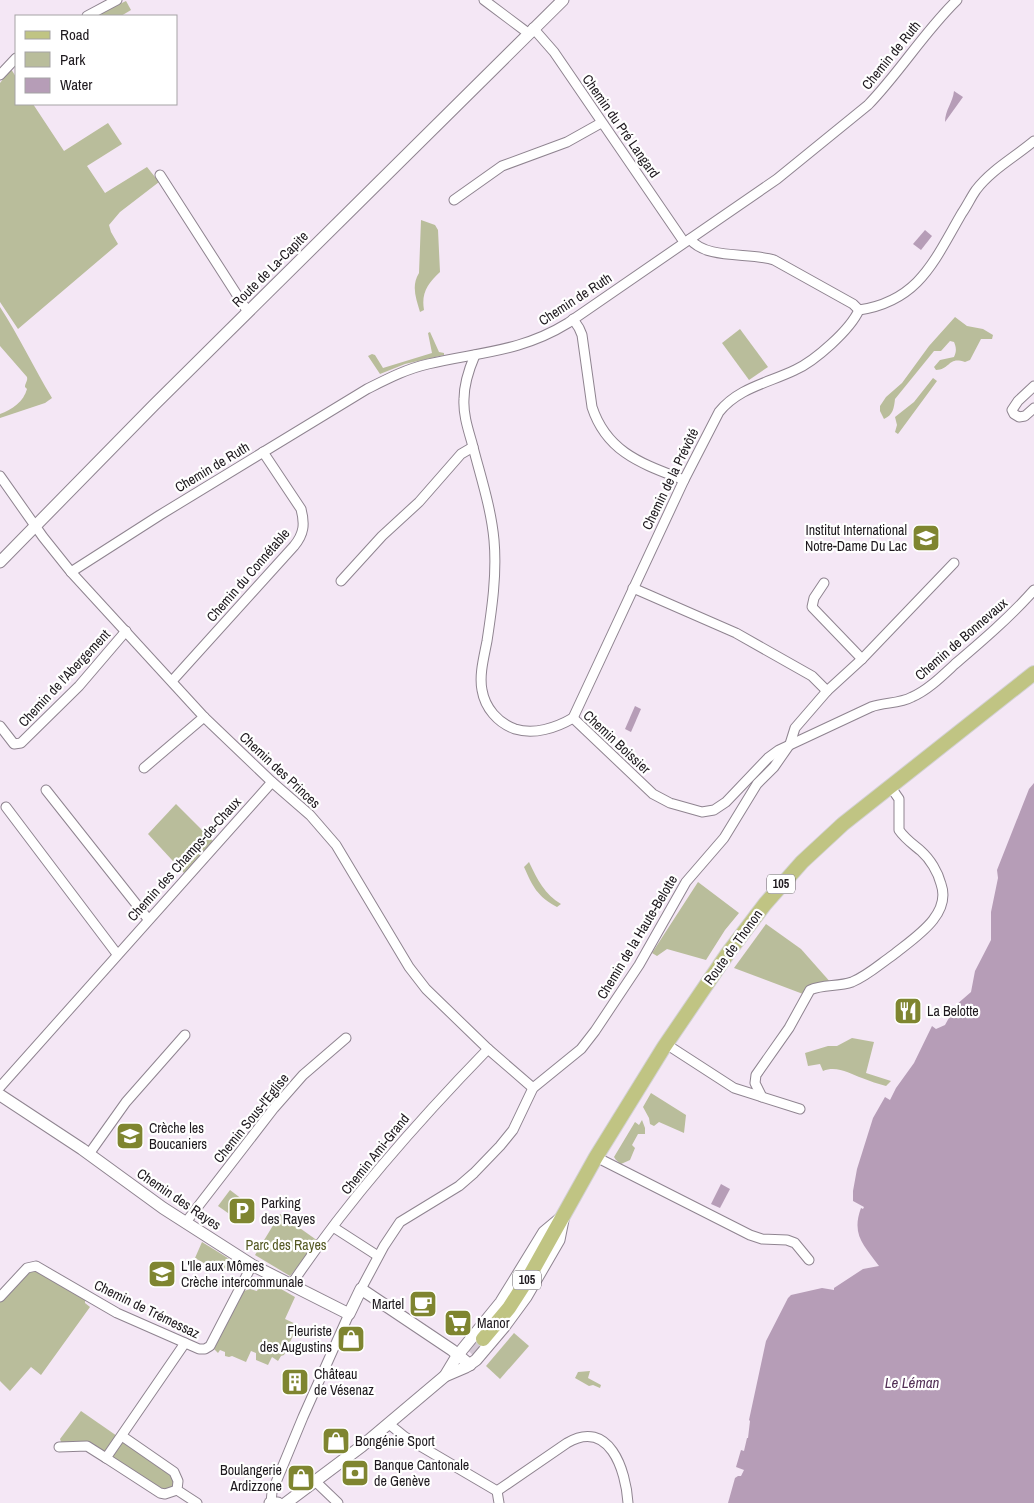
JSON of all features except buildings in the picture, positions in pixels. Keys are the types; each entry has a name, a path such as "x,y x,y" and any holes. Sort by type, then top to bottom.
{"main road":[{"name":"Route de Thonon","path":"563,1216 596,1157 666,1044 728,953 780,885 823,842 890,786 1034,673"},
{"name":"105","path":"484,1339 519,1292 563,1216"}],"street":[{"path":"89,15 117,0"},
{"name":"Chemin du Pré Langard","path":"484,0 531,31 554,52 601,123 687,240 705,250 764,257 777,262 853,304 859,310"},
{"name":"Route de La-Capite","path":"0,562 562,0"},
{"name":"Chemin de Ruth","path":"72,572 160,515 367,389 394,376 428,364 511,348 538,339 573,319 777,179 868,105 944,13 957,0"},
{"path":"0,74 15,59"},
{"path":"454,200 502,166 567,142 601,123"},
{"path":"859,310 880,306 891,301 919,281 930,268 976,190 992,174 1034,141"},
{"path":"160,175 248,312"},
{"name":"Chemin de la Prévôté","path":"573,718 684,480 719,412 726,403 745,391 806,364 842,334 854,320 859,310"},
{"path":"573,319 580,328 582,335 592,407 605,434 620,450 629,456 684,480"},
{"name":"Chemin Boissier","path":"475,355 466,380 464,397 466,418 490,514 494,550 494,582 481,681 485,700 498,720 518,730 533,732 573,718 653,794 670,803 702,812 714,810 726,802 768,758 790,744"},
{"path":"1034,386 1018,401 1012,410 1019,417 1025,416 1034,408"},
{"path":"341,581 382,536 431,489 461,454 473,447"},
{"name":"Chemin du Connétable","path":"172,682 294,546 302,534 304,518 301,509 263,452"},
{"name":"Chemin des Princes","path":"0,476 72,572 172,682 204,717 272,782 310,815 336,845 409,967 426,989 533,1088"},
{"path":"790,744 795,728 827,691 862,659 954,563"},
{"path":"824,583 814,598 812,607 862,659"},
{"path":"633,588 736,633 812,676 827,691"},
{"name":"Chemin de Bonnevaux","path":"790,744 871,707 884,703 898,702 918,694 968,652 1034,590"},
{"name":"Chemin de l'Abergement","path":"0,726 14,744 21,744 79,686 126,631"},
{"path":"144,768 204,717"},
{"name":"Chemin de la Haute-Belotte","path":"533,1088 581,1049 595,1031 639,965 686,882 724,838 757,784 774,767 790,744"},
{"name":"Chemin des Champs-de-Chaux","path":"0,1094 117,954 272,782"},
{"path":"762,1097 755,1082 756,1075 789,1028 810,990 844,984 865,975 916,938 935,916 941,905 942,886 933,866 923,853 899,830 899,799 890,786"},
{"path":"46,790 148,919"},
{"path":"6,807 117,954"},
{"path":"89,1154 126,1102 185,1035"},
{"name":"Chemin Sous-l'Eglise","path":"186,1222 274,1108 303,1076 346,1038"},
{"path":"666,1044 734,1088 800,1109"},
{"name":"Chemin Ami-Grand","path":"291,1285 333,1227 418,1122 488,1048"},
{"path":"278,1503 271,1503 272,1492 303,1417 378,1256 400,1222 459,1186 500,1146 513,1130 533,1088"},
{"name":"Chemin des Rayes","path":"0,1094 252,1266 350,1314"},
{"path":"596,1157 750,1235 762,1239 787,1240 794,1243 809,1260"},
{"name":"Route de Thonon","path":"445,1376 458,1354 502,1302 548,1227 563,1216"},
{"name":"Route de Thonon","path":"286,1503 389,1424 445,1376 470,1365 504,1327 526,1297 559,1240 563,1216"},
{"path":"333,1227 378,1256"},
{"name":"Chemin de Trémessaz","path":"0,1296 27,1268 36,1266 117,1313 199,1349 205,1349 210,1346 252,1266"},
{"path":"361,1290 458,1354 470,1365"},
{"path":"106,1458 185,1343"},
{"path":"389,1424 405,1437 497,1491"},
{"path":"122,1436 174,1472 178,1481 178,1490"},
{"path":"497,1491 567,1443 578,1437 588,1436 601,1441 617,1458 626,1482 628,1503"},
{"path":"59,1447 87,1446 160,1493 165,1494 178,1490"},
{"path":"315,1481 338,1503"},
{"path":"178,1490 197,1503"},
{"path":"497,1491 498,1503"}],"green space":[{"path":"126,1 131,10 123,15 99,14"},
{"path":"11,69 15,75 15,105 34,105 64,151 108,123 122,144 87,166 105,193 147,167 159,182 120,212 109,225 118,244 18,329 0,302 0,83"},
{"path":"421,220 435,225 438,230 440,272 426,289 423,304 424,310 420,312 415,283 419,273"},
{"path":"0,307 52,398 45,403 0,418 0,414 9,410 23,397 27,389 25,387 27,377 0,346"},
{"path":"955,317 967,326 983,329 993,335 992,339 981,339 970,360 965,362 955,361 936,370 934,367 940,360 954,357 956,349 954,342 950,341 941,351 934,351 895,399 892,411 884,419 880,406 886,397 902,383 929,346"},
{"path":"740,329 768,367 749,380 722,343"},
{"path":"430,332 439,352 444,353 444,355 405,364 380,374 368,356 375,355 383,368 432,353 428,333"},
{"path":"933,378 937,381 898,434 895,432 897,425 895,417 914,402"},
{"path":"176,804 213,841 184,873 148,834"},
{"path":"529,862 546,891 561,904 557,907 540,895 533,886 524,867"},
{"path":"698,882 739,913 725,930 706,960 667,949 657,956 652,953"},
{"path":"766,924 801,949 832,984 803,994 734,968"},
{"path":"852,1038 874,1042 866,1073 891,1081 886,1086 848,1072 833,1069 823,1071 820,1064 808,1066 805,1053 828,1046 837,1046"},
{"path":"651,1093 686,1115 684,1133 659,1122 654,1126 650,1124 643,1107"},
{"path":"642,1120 645,1134 638,1134 632,1145 635,1148 630,1160 621,1164 614,1157 635,1122 639,1125"},
{"path":"230,1190 247,1203 235,1218 218,1206"},
{"name":"Parc des Rayes","path":"280,1214 318,1241 290,1276 255,1255"},
{"path":"202,1242 231,1260 226,1269 223,1268 221,1273 195,1258"},
{"path":"36,1270 85,1299 85,1303 90,1307 41,1375 31,1367 10,1391 0,1381 0,1302 28,1273"},
{"path":"262,1278 295,1297 285,1319 298,1325 284,1355 278,1361 272,1357 268,1365 256,1360 256,1353 251,1351 246,1362 232,1356 225,1356 225,1352 220,1350 218,1353 214,1349 244,1291 250,1289 257,1291"},
{"path":"514,1333 529,1346 500,1379 486,1366"},
{"path":"590,1371 588,1378 601,1385 600,1388 593,1385 589,1386 575,1378 578,1372"},
{"path":"81,1411 117,1436 105,1452 61,1442 60,1439"},
{"path":"124,1440 172,1473 175,1487 162,1491 114,1459 113,1456"}],"water":[{"path":"954,91 963,97 945,122 946,114"},
{"path":"925,230 932,236 921,250 913,244"},
{"path":"635,706 641,709 631,732 625,729"},
{"name":"Le Léman","path":"1034,783 1034,1503 728,1503 735,1478 741,1476 744,1470 736,1467 741,1450 744,1451 748,1438 749,1420 766,1341 788,1298 791,1295 822,1288 834,1290 834,1288 863,1269 879,1266 864,1246 858,1233 858,1217 861,1208 863,1209 864,1207 853,1201 857,1169 873,1118 885,1097 890,1100 914,1063 932,1026 936,1029 945,1025 956,1005 971,992 975,971 991,940 991,912 998,878 997,870 1029,789"},
{"path":"721,1184 730,1189 720,1208 711,1204"}],"tunnel":[{"path":"455,1367 483,1339"}],"place":[{"name":"Institut International Notre-Dame Du Lac","path":"926,538"},
{"name":"La Belotte","path":"908,1011"},
{"name":"Crèche les Boucaniers","path":"130,1136"},
{"name":"Parking des Rayes","path":"242,1211"},
{"name":"L'Ile aux Mômes Crèche intercommunale","path":"162,1274"},
{"name":"Martel","path":"423,1304"},
{"name":"Manor","path":"458,1323"},
{"name":"Fleuriste des Augustins","path":"351,1339"},
{"name":"Château de Vésenaz","path":"295,1382"},
{"name":"Bongénie Sport","path":"336,1441"},
{"name":"Banque Cantonale de Genève","path":"355,1473"},
{"name":"Boulangerie Ardizzone","path":"301,1478"}]}
